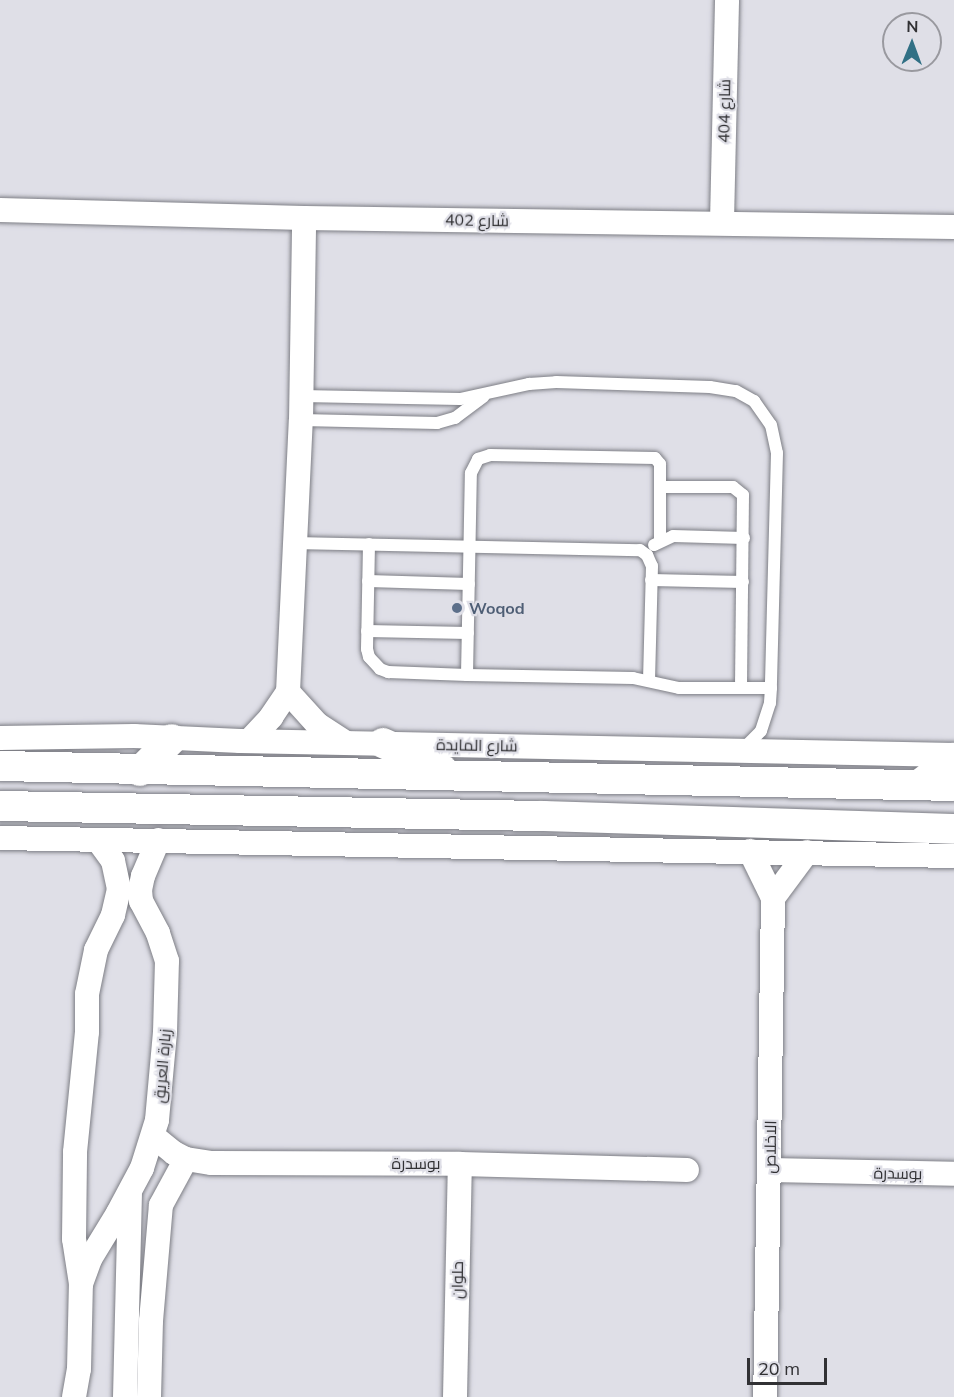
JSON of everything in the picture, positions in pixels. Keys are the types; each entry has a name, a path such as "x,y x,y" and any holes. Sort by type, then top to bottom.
{"street":[{"name":"شارع 404","path":"722,222 727,0"},
{"name":"شارع 402","path":"0,210 304,218 954,227"},
{"path":"249,741 271,717 288,692 302,396 304,218"},
{"path":"288,692 317,724 347,743"},
{"name":"شارع المايدة","path":"0,738 103,736 954,757"},
{"path":"140,771 172,739"},
{"path":"383,743 453,774"},
{"path":"920,784 954,757"},
{"name":"شارع المايدة","path":"0,766 140,771 453,774 954,786"},
{"path":"0,806 543,816 954,829"},
{"path":"0,838 954,856"},
{"name":"زبارة العريق","path":"81,1284 90,1258 142,1168 153,1136 160,1094 167,961 158,933 141,901 130,889 98,840"},
{"name":"زبارة العريق","path":"74,1397 79,1369 81,1284 74,1239 75,1152 87,1032 87,994 96,950 113,915 130,889 143,876 158,840"},
{"name":"الاخلاص","path":"750,851 773,898 765,1397"},
{"path":"773,898 807,852"},
{"name":"بوسدرة","path":"153,1136 162,1146 186,1159 212,1163 460,1164 687,1170"},
{"path":"149,1397 151,1321 161,1205 186,1159"},
{"name":"حلوان","path":"455,1397 460,1164"},
{"name":"بوسدرة","path":"770,1170 954,1174"},
{"path":"125,1397 130,1190"}],"lane":[{"path":"302,396 447,399 486,394 529,384 556,382 710,387 736,391 754,401 771,425 777,453 771,688 770,703 761,730 752,743 742,750"},
{"path":"301,420 437,423 455,418 486,394"},
{"path":"467,675 471,473 473,465 483,456 655,458 660,464 660,541"},
{"path":"660,486 737,489 744,499 741,688"},
{"path":"646,555 660,541 673,536 744,538"},
{"path":"294,543 636,549 646,555 652,566 649,681"},
{"path":"369,544 367,631 369,657 380,669 388,672 633,678 669,688 771,688"},
{"path":"651,579 743,582"},
{"path":"368,581 469,584"},
{"path":"367,631 468,633"}],"place":[{"name":"Woqod","path":"457,608"}]}
